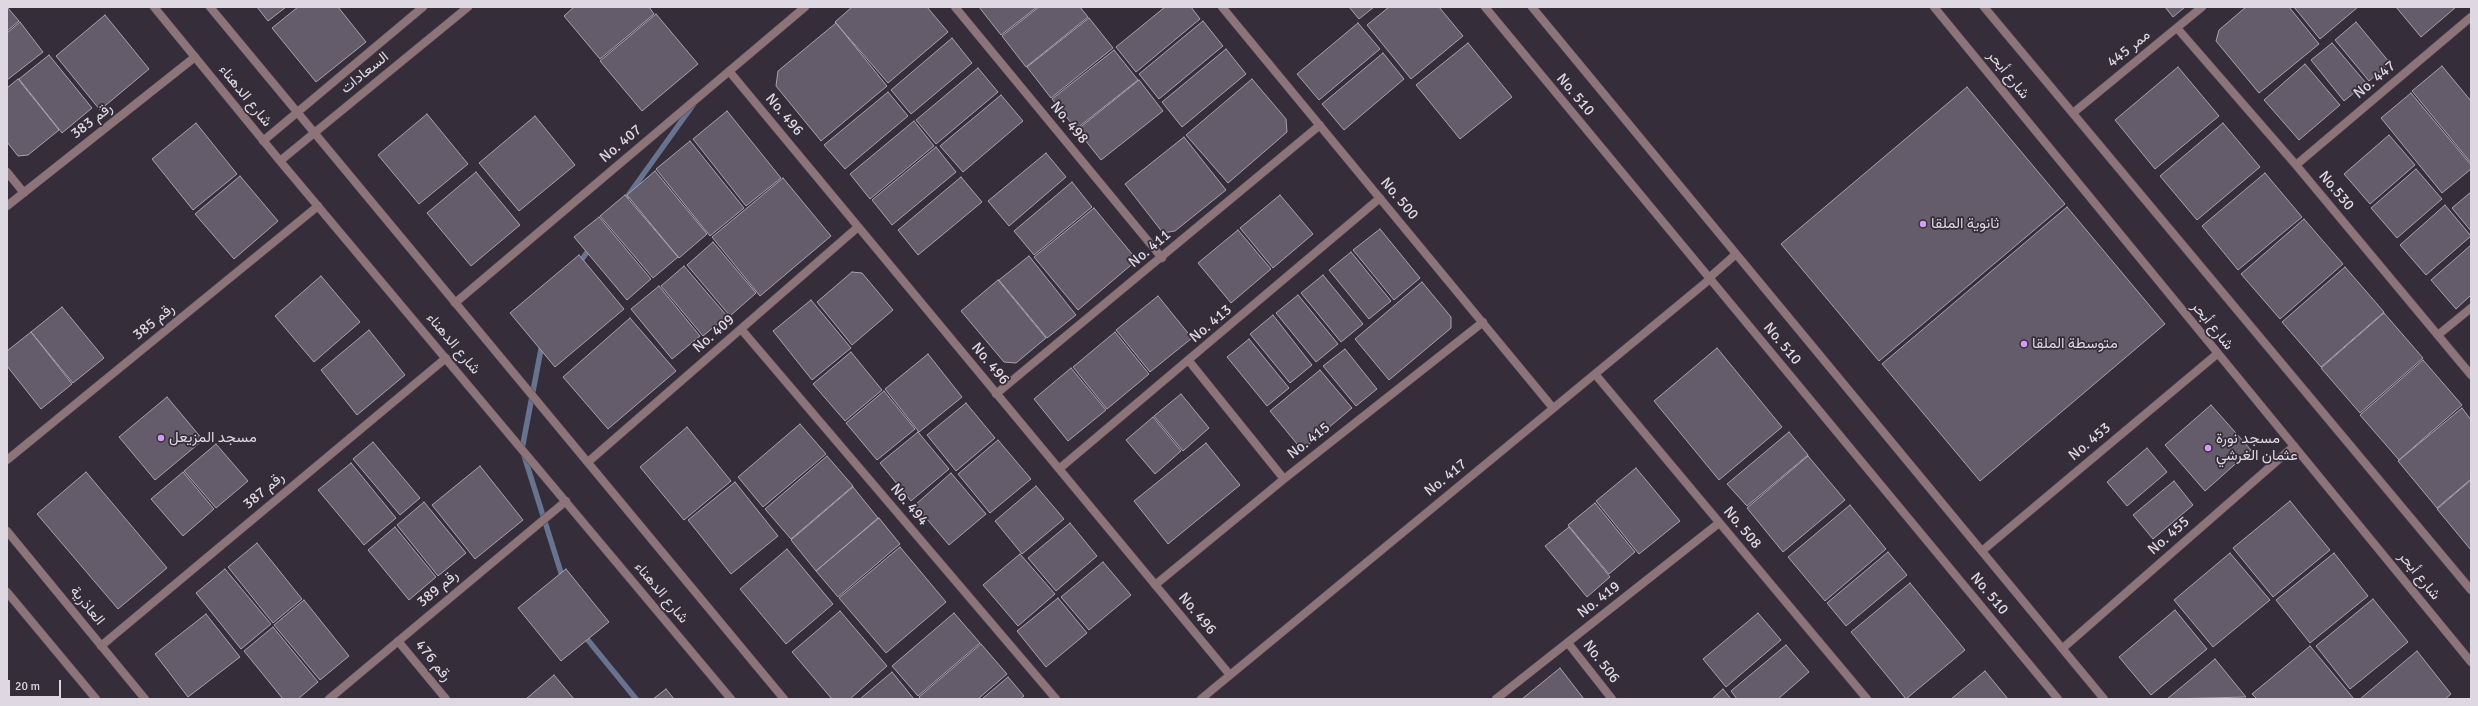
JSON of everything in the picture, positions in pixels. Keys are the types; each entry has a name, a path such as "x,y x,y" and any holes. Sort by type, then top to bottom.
{"street":[{"name":"شارع الدهناء","path":"154,7 263,141 731,699"},
{"name":"شارع الدهناء","path":"210,7 316,132 455,303 784,699"},
{"name":"السعادات","path":"263,141 423,7"},
{"name":"السعادات","path":"280,161 468,7"},
{"name":"No. 407","path":"455,303 805,7"},
{"name":"No. 498","path":"955,7 1162,258"},
{"name":"No. 500","path":"1222,7 1554,408"},
{"name":"No. 510","path":"1485,7 2058,699"},
{"name":"No. 510","path":"1532,7 2104,699"},
{"name":"شارع أبحر","path":"1934,7 2216,354 2294,446 2471,662"},
{"name":"شارع أبحر","path":"1984,7 2471,590"},
{"name":"ممر 445","path":"2073,113 2202,7"},
{"name":"No. 447","path":"2296,165 2471,17"},
{"name":"No.530","path":"2177,28 2296,165 2471,375"},
{"name":"رقم 383","path":"7,206 195,57"},
{"name":"No. 496","path":"729,71 1230,675"},
{"name":"No. 411","path":"996,394 1162,258 1320,125"},
{"path":"7,172 24,192"},
{"name":"No. 413","path":"1059,469 1189,361 1380,198"},
{"name":"رقم 385","path":"7,460 318,206"},
{"name":"No. 409","path":"588,462 858,226"},
{"name":"No. 417","path":"1200,699 1595,374 1710,278 1736,254"},
{"path":"2438,336 2471,308"},
{"name":"No. 415","path":"1155,585 1284,479 1483,322"},
{"name":"No. 494","path":"741,329 1056,699"},
{"name":"No. 453","path":"1982,551 2216,354"},
{"name":"رقم 387","path":"101,646 446,358"},
{"path":"1189,361 1284,479"},
{"name":"No. 508","path":"1595,374 1867,699"},
{"name":"No. 455","path":"2062,648 2294,446"},
{"name":"رقم 389","path":"329,699 566,501"},
{"name":"No. 419","path":"1496,699 1719,523"},
{"name":"العاذرية","path":"7,531 145,699"},
{"path":"7,592 96,699"},
{"name":"رقم 476","path":"398,641 446,699"},
{"name":"No. 506","path":"1568,643 1612,699"}],"building":[{"path":"7,7 19,21 7,31"},
{"path":"257,7 286,7 268,21"},
{"path":"298,7 338,7 366,42 316,82 272,28"},
{"path":"574,7 649,7 654,14 600,59 564,16"},
{"path":"852,7 927,7 948,32 888,83 835,22"},
{"path":"979,7 1037,7 1001,35"},
{"path":"1039,7 1080,7 1088,17 1026,67 1002,36"},
{"path":"1165,7 1191,7 1200,19 1136,72 1116,47"},
{"path":"1349,7 1374,7 1359,19"},
{"path":"1389,7 1439,7 1463,36 1411,79 1367,25"},
{"path":"2165,7 2185,7 2173,17"},
{"path":"2246,7 2289,7 2319,44 2259,93 2216,41 2219,30"},
{"path":"2294,7 2358,7 2320,39"},
{"path":"2396,7 2456,7 2421,37"},
{"path":"656,14 698,64 642,111 600,61"},
{"path":"105,15 149,69 100,110 56,56"},
{"path":"1089,18 1113,48 1051,98 1027,67"},
{"path":"1203,21 1223,46 1159,99 1139,74"},
{"path":"20,22 43,52 7,80 7,33"},
{"path":"2356,22 2390,63 2369,81 2335,40"},
{"path":"836,23 887,86 821,141 776,86 778,71"},
{"path":"1358,23 1380,49 1319,100 1297,74"},
{"path":"952,38 972,63 911,114 891,90"},
{"path":"1468,43 1512,97 1460,139 1416,85"},
{"path":"2332,43 2366,83 2344,101 2311,60"},
{"path":"1226,49 1246,74 1182,127 1162,102"},
{"path":"1114,50 1138,80 1076,129 1052,99"},
{"path":"1383,53 1404,79 1344,130 1322,104"},
{"path":"49,55 92,108 62,133 19,79"},
{"path":"2305,64 2340,105 2299,140 2264,100"},
{"path":"2442,66 2471,101 2471,163 2412,91"},
{"path":"2178,67 2219,116 2155,169 2115,120"},
{"path":"978,68 998,92 936,144 916,120"},
{"path":"18,79 59,130 28,155 18,156 7,142 7,88"},
{"path":"1252,79 1286,119 1287,132 1228,183 1186,135"},
{"path":"1139,80 1163,111 1101,160 1077,130"},
{"name":"ثانوية الملقا","path":"1967,87 2065,204 1879,361 1781,244"},
{"path":"888,92 908,116 845,169 824,145"},
{"path":"2411,93 2471,165 2471,169 2442,193 2381,118"},
{"path":"1001,95 1023,121 963,172 940,146"},
{"path":"727,111 781,178 746,206 693,139"},
{"path":"427,114 468,164 419,204 378,155"},
{"path":"535,116 575,165 519,211 479,163"},
{"path":"914,121 934,146 870,199 850,174"},
{"path":"196,123 237,174 193,210 152,159"},
{"path":"2223,123 2260,167 2197,220 2160,176"},
{"path":"2389,135 2415,165 2370,204 2344,174"},
{"path":"1184,137 1226,190 1175,231 1163,233 1125,184"},
{"path":"690,141 744,208 710,236 656,169"},
{"path":"936,147 956,172 892,225 872,200"},
{"path":"1046,153 1066,177 1009,226 988,201"},
{"path":"2416,169 2442,199 2397,238 2371,208"},
{"path":"655,171 707,234 679,258 627,195"},
{"path":"476,172 520,225 471,266 427,213"},
{"path":"2265,173 2302,217 2238,270 2202,226"},
{"path":"240,176 278,221 234,259 195,214"},
{"path":"961,177 982,202 918,255 898,230"},
{"path":"783,178 831,236 760,296 712,237"},
{"path":"1072,182 1092,207 1034,255 1014,231"},
{"path":"2471,192 2471,231 2452,208"},
{"path":"625,195 678,257 653,278 600,216"},
{"path":"1280,195 1313,234 1273,268 1240,228"},
{"path":"2445,205 2471,236 2426,275 2400,245"},
{"name":"متوسطة الملقا","path":"2067,207 2165,324 1980,481 1882,364"},
{"path":"1094,208 1137,260 1078,310 1034,257"},
{"path":"599,217 651,279 627,300 574,237"},
{"path":"2304,219 2343,264 2280,319 2241,274"},
{"path":"1380,229 1420,278 1394,300 1353,250"},
{"path":"1238,230 1271,269 1231,303 1198,263"},
{"path":"713,242 756,293 730,316 687,265"},
{"path":"2471,245 2471,295 2456,309 2431,280"},
{"path":"1351,252 1391,301 1369,319 1329,270"},
{"path":"579,255 624,309 555,367 510,313"},
{"path":"1029,256 1076,315 1047,338 999,280"},
{"path":"684,266 727,316 703,336 661,286"},
{"path":"2345,267 2384,312 2321,367 2282,322"},
{"path":"852,272 862,273 893,310 852,345 817,302"},
{"path":"1323,275 1363,324 1341,342 1301,293"},
{"path":"321,276 360,322 314,362 275,316"},
{"path":"998,280 1046,338 1016,363 1004,362 961,311"},
{"path":"1422,282 1451,317 1451,328 1389,380 1355,339"},
{"path":"659,286 700,336 672,359 631,309"},
{"path":"1298,295 1338,344 1316,362 1276,313"},
{"path":"1158,296 1192,338 1150,372 1116,330"},
{"path":"811,300 851,348 812,380 773,331"},
{"path":"62,307 104,358 73,383 31,332"},
{"path":"2384,313 2423,358 2360,413 2321,368"},
{"path":"1273,315 1312,365 1290,383 1250,334"},
{"path":"630,318 676,371 608,429 563,377"},
{"path":"369,330 405,375 357,415 321,370"},
{"path":"31,332 72,384 41,409 7,366 7,351"},
{"path":"1115,332 1149,374 1107,409 1073,367"},
{"path":"1249,339 1289,388 1267,406 1227,357"},
{"path":"1717,348 1782,427 1719,480 1654,401"},
{"path":"1345,349 1377,389 1356,406 1323,366"},
{"path":"851,352 882,390 845,421 813,384"},
{"path":"928,354 962,397 919,432 885,389"},
{"path":"2423,360 2462,405 2399,460 2360,415"},
{"path":"1071,368 1106,410 1068,441 1034,399"},
{"path":"1320,370 1352,408 1302,450 1270,411"},
{"path":"884,391 915,429 877,460 846,423"},
{"path":"1181,394 1209,428 1183,451 1154,416"},
{"name":"مسجد المزيعل","path":"167,397 203,440 155,480 119,437"},
{"path":"966,403 995,438 956,471 927,435"},
{"name":"مسجد نورة عثمان الغرشي","path":"2211,405 2251,450 2205,491 2165,445"},
{"path":"2462,408 2471,420 2471,479 2437,508 2398,461"},
{"path":"1153,417 1181,451 1155,474 1126,440"},
{"path":"800,424 826,454 763,507 738,477"},
{"path":"687,427 731,481 684,520 640,467"},
{"path":"918,432 949,469 911,501 880,463"},
{"path":"1789,432 1808,455 1747,506 1727,484"},
{"path":"998,440 1031,479 990,513 958,474"},
{"path":"373,442 420,498 400,515 353,459"},
{"path":"1206,443 1240,485 1168,544 1134,501"},
{"path":"216,444 248,481 216,508 184,471"},
{"path":"2147,448 2167,472 2127,506 2107,482"},
{"path":"827,456 853,486 791,539 765,509"},
{"path":"1808,456 1845,500 1783,552 1747,508"},
{"path":"351,463 396,518 364,545 318,490"},
{"path":"480,466 523,520 475,559 432,505"},
{"path":"1636,468 1680,521 1639,554 1596,501"},
{"path":"86,472 167,568 118,609 37,514"},
{"path":"183,472 214,509 183,536 151,499"},
{"path":"951,473 986,514 949,545 915,505"},
{"path":"2471,480 2471,550 2437,509"},
{"path":"2174,481 2193,505 2153,539 2133,515"},
{"path":"735,482 778,536 731,574 688,520"},
{"path":"1036,486 1064,519 1022,554 995,521"},
{"path":"853,487 878,518 816,571 791,540"},
{"path":"2290,501 2330,550 2273,597 2233,548"},
{"path":"424,502 466,553 438,576 397,525"},
{"path":"1595,503 1635,552 1609,574 1568,525"},
{"path":"1850,505 1886,549 1825,601 1788,557"},
{"path":"879,518 900,544 838,597 816,571"},
{"path":"1070,523 1097,556 1056,591 1028,558"},
{"path":"395,527 436,577 409,600 368,550"},
{"path":"1569,527 1610,577 1587,597 1545,546"},
{"path":"257,543 302,599 273,623 228,567"},
{"path":"900,547 946,602 886,653 839,598"},
{"path":"787,549 833,604 786,644 740,589"},
{"path":"1888,552 1907,575 1846,626 1827,603"},
{"path":"2230,553 2270,600 2213,647 2174,600"},
{"path":"2334,553 2368,596 2310,643 2276,600"},
{"path":"1020,554 1055,594 1018,626 983,585"},
{"path":"1103,562 1131,595 1089,630 1061,597"},
{"path":"225,569 271,624 241,649 196,593"},
{"path":"566,569 609,622 561,661 518,608"},
{"path":"1910,583 1965,650 1906,699 1851,632"},
{"path":"1058,598 1087,633 1046,667 1017,631"},
{"path":"2373,599 2408,642 2350,689 2316,646"},
{"path":"304,600 349,656 320,680 274,625"},
{"path":"2175,610 2207,649 2151,695 2119,657"},
{"path":"840,611 887,666 850,699 832,699 792,652"},
{"path":"954,613 980,643 918,696 892,666"},
{"path":"1758,613 1781,640 1726,687 1703,659"},
{"path":"206,614 240,657 188,697 155,654"},
{"path":"273,627 318,682 298,699 283,699 244,651"},
{"path":"981,644 1007,674 978,699 921,699 919,697"},
{"path":"1786,645 1809,672 1778,699 1737,699 1731,691"},
{"path":"2310,646 2354,699 2257,699 2252,694"},
{"path":"2417,651 2451,694 2445,699 2360,699"},
{"path":"2215,659 2246,697 2167,699"},
{"path":"1560,668 1584,699 1522,699"},
{"path":"1985,671 2008,699 1951,699"},
{"path":"892,672 914,699 860,699"},
{"path":"554,675 574,699 526,699"},
{"path":"1008,677 1024,696 1020,699 982,699"},
{"path":"666,689 674,699 653,699"},
{"path":"1723,689 1731,699 1712,699"}],"waterway":[{"path":"627,197 693,105"},
{"path":"578,265 590,248"},
{"path":"542,344 522,449 563,579"},
{"path":"583,634 636,699"}],"place":[{"name":"ثانوية الملقا","path":"1923,224"},
{"name":"متوسطة الملقا","path":"2024,344"},
{"name":"مسجد المزيعل","path":"161,438"},
{"name":"مسجد نورة عثمان الغرشي","path":"2208,448"}]}
